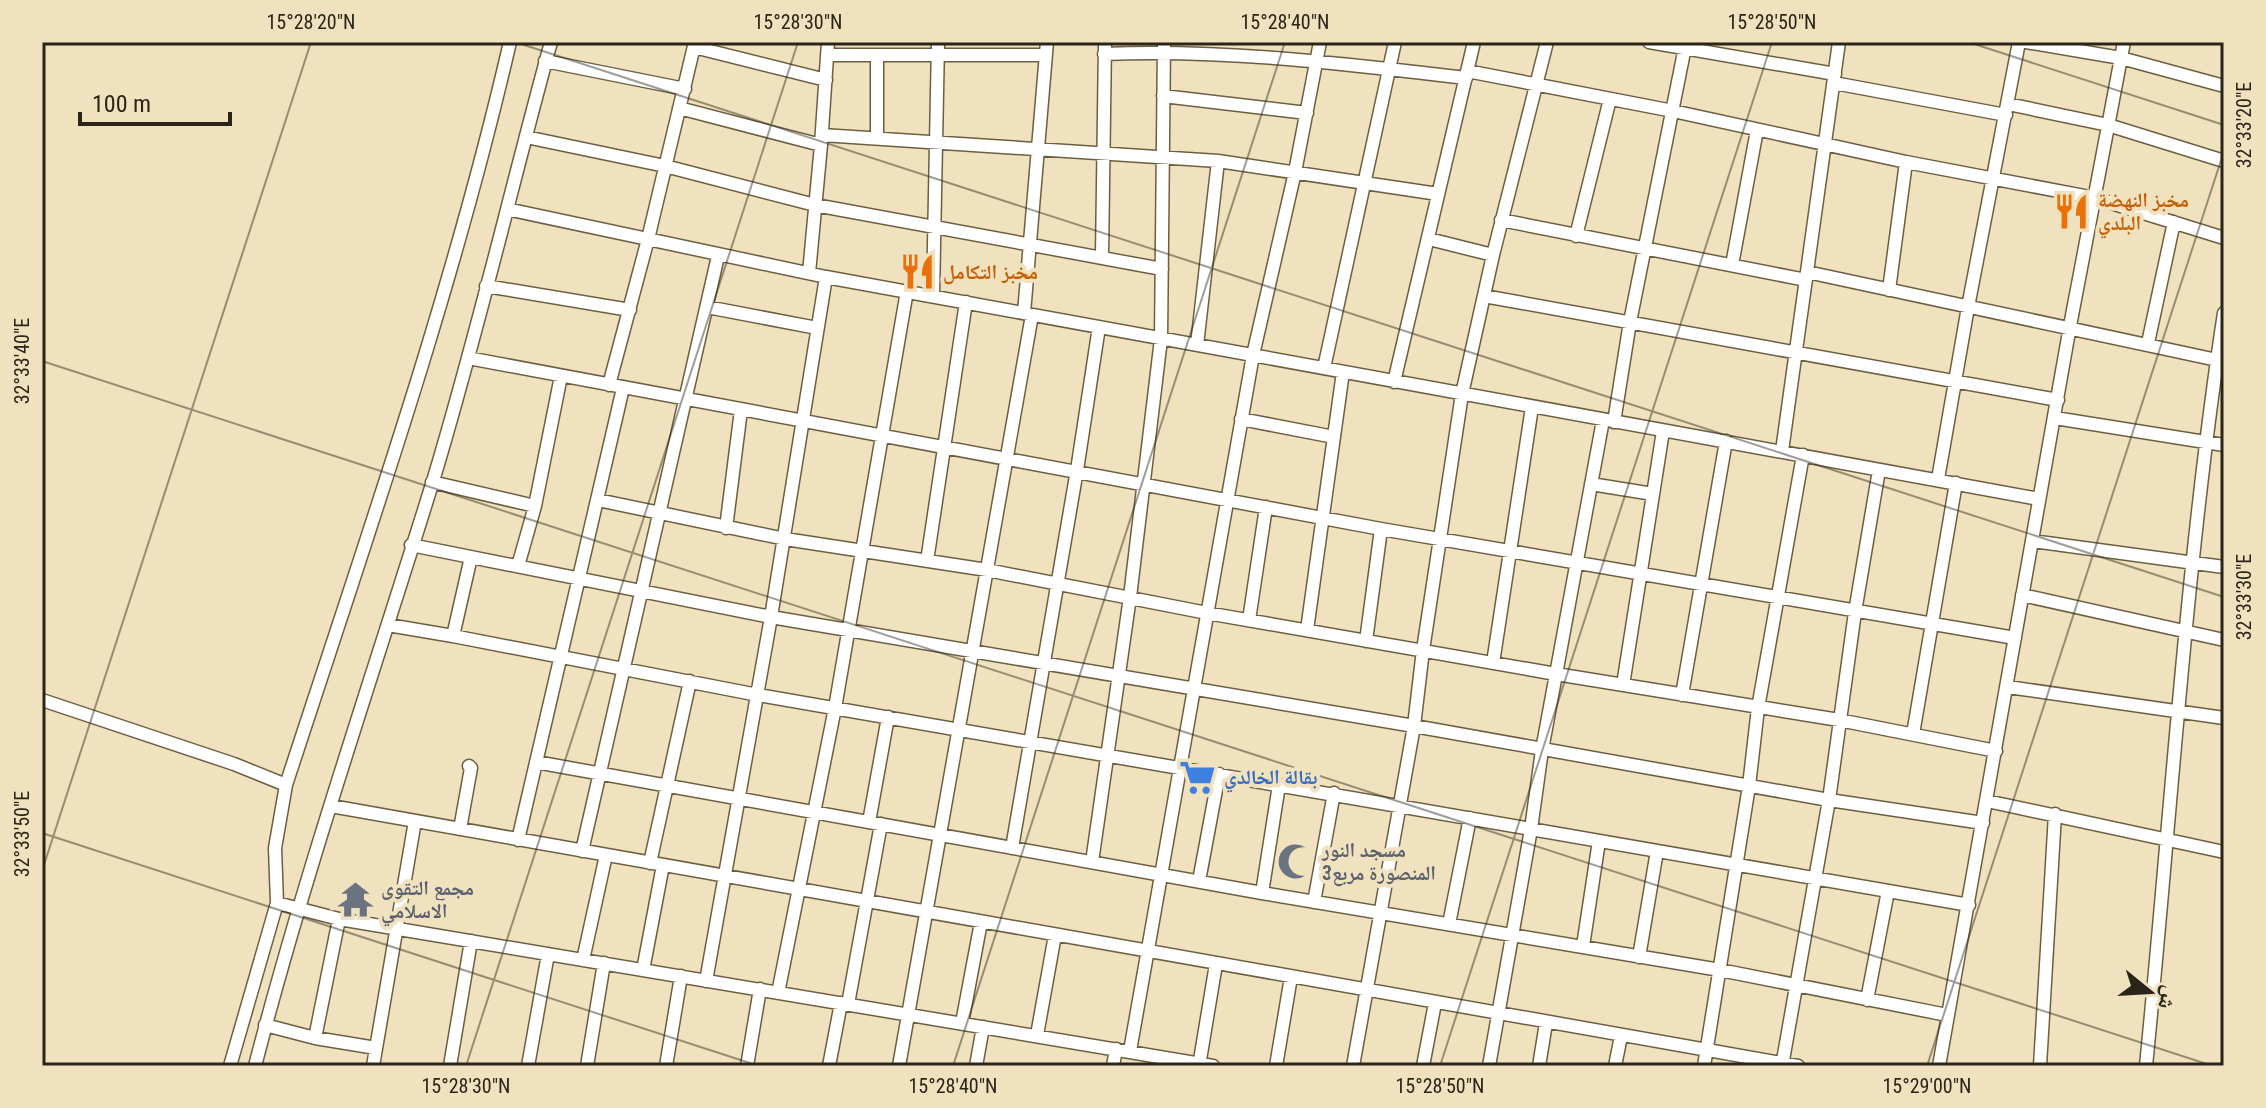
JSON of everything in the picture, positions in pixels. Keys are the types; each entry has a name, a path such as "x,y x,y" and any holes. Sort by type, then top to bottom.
{"street":[{"path":"230,1066 277,903 275,848 286,785 442,296 486,144 510,42"},
{"path":"255,1066 299,908 468,358 551,42"},
{"path":"1130,1051 1253,355 1295,172 1320,42"},
{"path":"1324,368 1395,42"},
{"path":"1394,382 1474,42"},
{"path":"1353,1066 1414,726 1462,394 1501,220 1547,42"},
{"path":"1649,42 1685,45 1834,78 2108,125 2224,161"},
{"path":"1782,451 1839,42"},
{"path":"1938,479 2019,42"},
{"path":"2026,42 2121,58 2224,86"},
{"path":"1939,1066 2070,326 2124,42"},
{"path":"609,385 648,239 694,45 826,80"},
{"path":"1489,1066 1576,561 1646,249 1685,45"},
{"path":"1092,862 1130,597 1161,339 1164,47"},
{"path":"1102,257 1104,48 1164,47 1535,83 1906,162 2095,198 2224,238"},
{"path":"933,296 938,48"},
{"path":"809,273 828,49 877,55 938,48 1046,48 1030,243 1028,314 987,570 899,1066"},
{"path":"877,55 877,138"},
{"path":"545,61 685,89"},
{"path":"1163,96 1307,113"},
{"path":"1576,236 1610,99"},
{"path":"679,108 822,140 877,138 1163,156 1218,161 1438,194"},
{"path":"1732,265 1757,130"},
{"path":"526,137 665,166 815,205 1162,269"},
{"path":"1197,345 1218,161"},
{"path":"1889,290 1906,162"},
{"path":"507,209 826,277 2039,499"},
{"path":"1501,220 1732,265 1889,290 2070,326 2217,360"},
{"path":"2148,343 2174,222"},
{"path":"1429,239 1493,255"},
{"path":"582,851 718,256"},
{"path":"706,981 785,539 826,277"},
{"path":"486,286 630,310"},
{"path":"778,993 835,708 907,291"},
{"path":"1484,296 2058,400"},
{"path":"927,561 966,302"},
{"path":"707,307 817,328"},
{"path":"2146,1066 2204,441 2224,313"},
{"path":"1012,848 1099,327"},
{"path":"468,358 685,401 1144,482 1381,529 2015,638"},
{"path":"1307,630 1343,372"},
{"path":"518,566 535,506 561,376"},
{"path":"518,840 623,388"},
{"path":"1493,663 1532,407"},
{"path":"726,528 741,410"},
{"path":"2055,418 2224,445"},
{"path":"1241,419 1334,437"},
{"path":"1623,685 1663,431"},
{"path":"1682,695 1726,441"},
{"path":"1704,1066 1749,786 1758,708 1803,455"},
{"path":"1782,1065 1816,880 1879,470"},
{"path":"432,482 535,506"},
{"path":"1913,734 1956,483"},
{"path":"1591,484 1653,494"},
{"path":"598,500 785,539 987,570 1207,613 1839,720 1996,751"},
{"path":"1249,620 1266,507"},
{"path":"1366,641 1381,529"},
{"path":"2032,541 2224,567"},
{"path":"411,545 771,617 1829,800 1983,823"},
{"path":"453,636 471,557"},
{"path":"2022,595 2224,640"},
{"path":"388,625 560,655 758,695 1969,905"},
{"path":"643,970 668,785 690,681"},
{"path":"2008,687 2224,718"},
{"path":"42,700 234,764 286,785"},
{"path":"829,1066 865,902 888,717"},
{"path":"536,762 1262,893 1720,970 1947,1015"},
{"path":"460,829 469,766"},
{"path":"1199,881 1219,774"},
{"path":"1262,893 1279,785"},
{"path":"1314,902 1334,793"},
{"path":"1987,801 2224,852"},
{"path":"331,806 1798,1066"},
{"path":"2040,1066 2055,814"},
{"path":"1449,924 1470,818"},
{"path":"373,1066 415,821"},
{"path":"1583,946 1599,841"},
{"path":"1639,957 1657,851"},
{"path":"583,960 606,855"},
{"path":"1867,1000 1888,891"},
{"path":"277,903 339,919 1213,1066"},
{"path":"315,1038 339,919"},
{"path":"962,1023 981,922"},
{"path":"1037,1035 1055,935"},
{"path":"450,1066 471,941"},
{"path":"528,1066 548,954"},
{"path":"587,1066 604,963"},
{"path":"1200,1065 1216,964"},
{"path":"666,1066 681,976"},
{"path":"1276,1066 1291,977"},
{"path":"747,1066 760,989"},
{"path":"1423,1066 1435,1003"},
{"path":"1539,1066 1546,1023"},
{"path":"265,1025 315,1038 376,1048"},
{"path":"976,1066 983,1027"},
{"path":"1615,1066 1621,1036"},
{"path":"1113,1066 1116,1049"}],"place":[{"name":"مخبز النهضة البلدي","path":"2072,212"},
{"name":"مخبز التكامل","path":"917,272"},
{"name":"بقالة الخالدي","path":"1198,777"},
{"name":"مسجد النور المنصورة مربع3","path":"1296,861"},
{"name":"مجمع التقوى الاسلامي","path":"355,900"}]}
